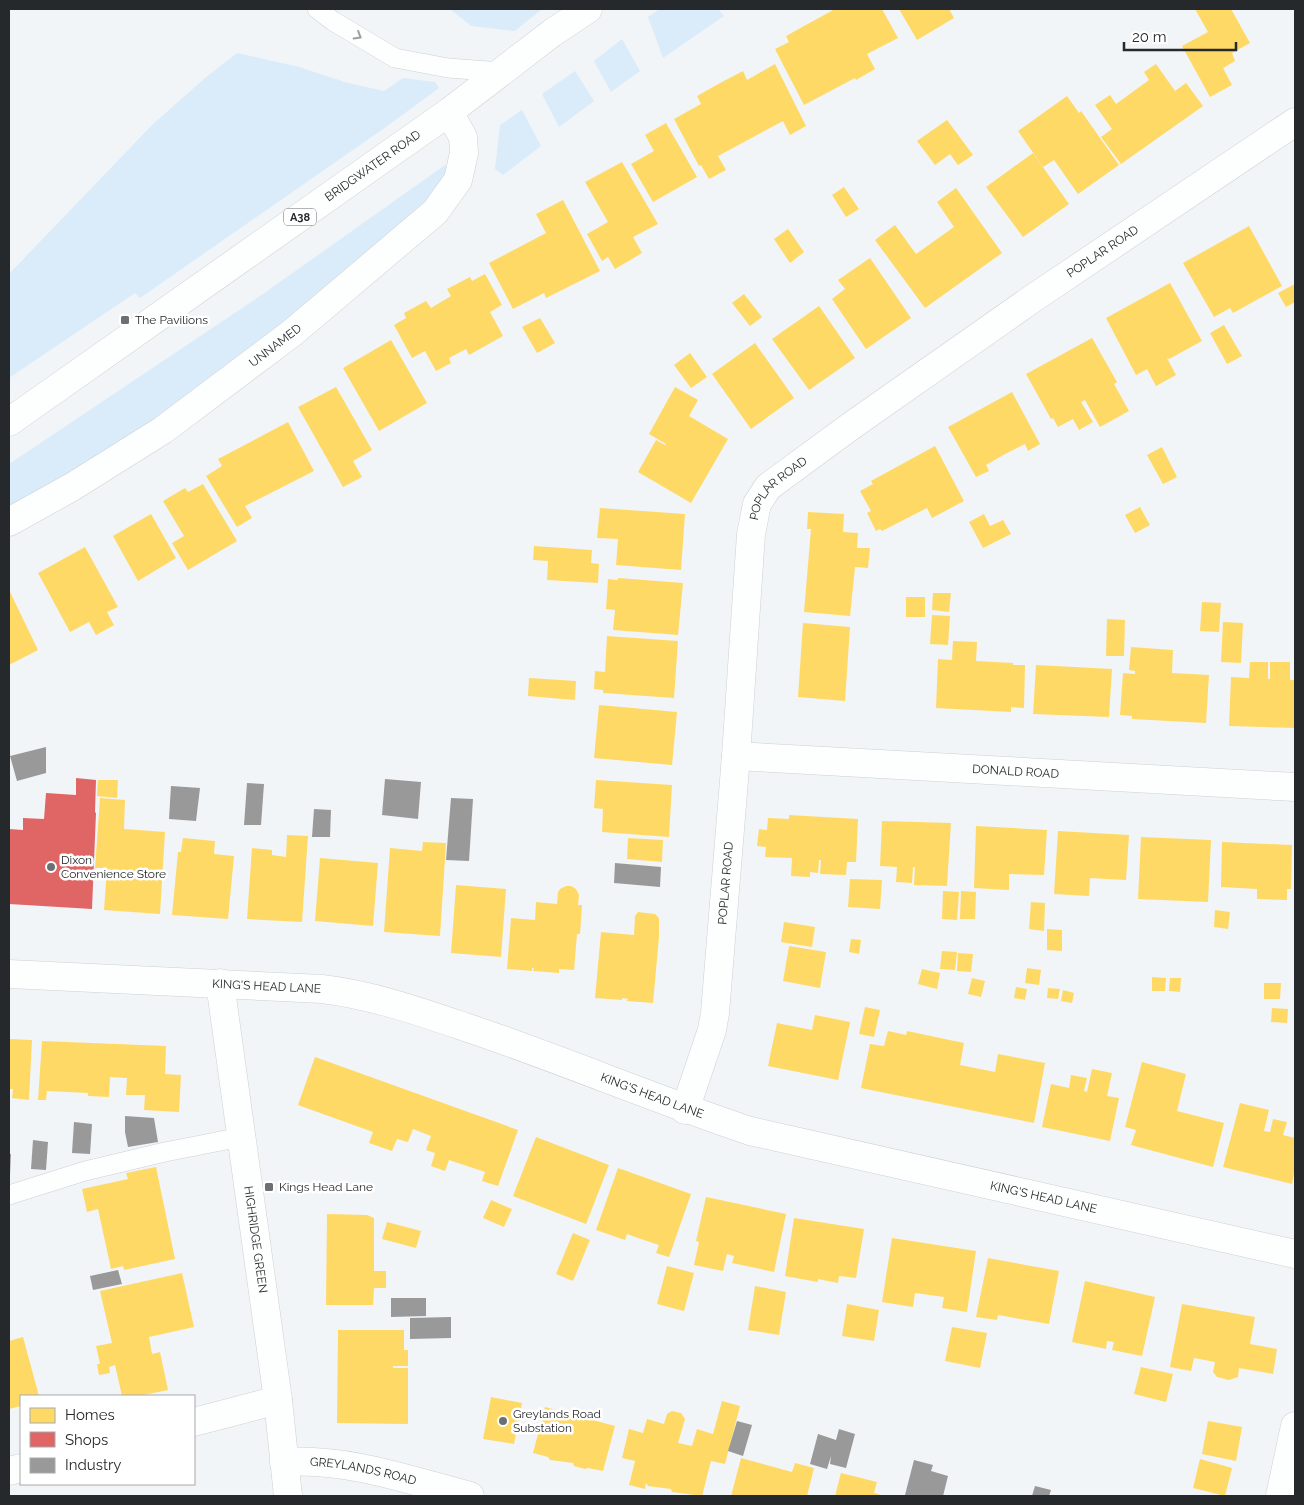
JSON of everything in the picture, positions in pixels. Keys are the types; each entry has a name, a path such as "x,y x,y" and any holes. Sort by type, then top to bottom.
{"main road":[{"name":"BRIDGWATER ROAD","path":"9,422 449,112 552,33 588,9"},
{"name":"UNNAMED","path":"9,522 72,487 163,430 292,333 435,212 458,180 464,153 463,137 449,112"},
{"name":"POPLAR ROAD","path":"685,1110 712,1030 715,1013 736,756 751,534 757,504 768,487 859,420 1295,122"},
{"name":"DONALD ROAD","path":"736,756 1295,787"},
{"name":"KING'S HEAD LANE","path":"9,974 220,983 329,990 365,996 397,1004 525,1047 685,1110 750,1131 1295,1254"},
{"name":"HIGHRIDGE GREEN","path":"220,983 278,1400 288,1496"},
{"path":"195,1422 278,1400"},
{"path":"1280,1496 1295,1426"},
{"name":"GREYLANDS ROAD","path":"284,1462 321,1461 357,1467 470,1496"}],"lane":[{"path":"317,9 333,21 395,58 448,68 502,72"},
{"path":"9,1195 85,1171 165,1152 241,1137"}],"shaded area":[{"path":"450,9 542,9 515,31 471,26"},
{"path":"660,9 718,9 724,16 663,58 648,17"},
{"path":"622,39 640,71 611,92 594,61"},
{"path":"237,53 299,67 348,83 384,91 403,78 435,82 439,88 140,298 135,293 9,378 9,274 152,125 205,78"},
{"path":"575,71 594,101 559,127 542,94"},
{"path":"522,110 541,146 503,175 495,169 500,125"},
{"path":"445,165 448,168 444,184 432,205 154,427 9,512 9,464 263,294"}],"building: Homes":[{"path":"835,9 882,9 898,38 867,54 875,69 804,105 775,49 789,42 786,36"},
{"path":"899,9 949,9 954,18 917,40"},
{"path":"1195,9 1231,9 1250,43 1232,53 1235,61 1223,68 1232,85 1210,97 1182,46 1208,32"},
{"path":"775,64 806,126 790,135 783,121 718,156 726,170 709,179 701,165 699,166 674,119 701,104 697,96 722,82 743,71 747,80"},
{"path":"1156,64 1175,91 1186,83 1203,106 1121,164 1101,137 1112,129 1095,105 1110,95 1116,104 1149,80 1144,72"},
{"path":"1067,96 1079,113 1081,111 1119,165 1078,194 1054,160 1043,167 1018,131"},
{"path":"947,120 973,155 958,165 950,154 935,165 917,141"},
{"path":"666,123 697,177 653,202 631,164 654,151 645,135"},
{"path":"1033,153 1069,204 1023,237 986,187"},
{"path":"622,162 658,224 633,237 642,253 615,269 608,257 602,261 587,234 608,222 585,182"},
{"path":"844,187 859,209 846,217 832,195"},
{"path":"956,188 1002,253 925,308 875,240 895,225 916,254 954,227 937,202"},
{"path":"563,200 600,271 546,298 544,293 513,309 489,263 546,233 536,214"},
{"path":"1249,226 1282,286 1233,313 1230,308 1214,317 1183,263"},
{"path":"788,229 804,252 790,263 774,239"},
{"path":"870,258 911,318 866,349 832,299 845,289 838,280"},
{"path":"485,274 502,305 490,312 503,336 469,355 466,349 449,358 451,363 436,371 425,351 412,358 394,325 406,318 404,313 426,301 431,308 451,296 447,289 470,277 472,281"},
{"path":"1170,283 1202,341 1169,359 1167,358 1176,375 1156,386 1147,369 1136,375 1106,318"},
{"path":"1295,284 1295,302 1286,307 1278,293"},
{"path":"744,294 762,317 750,326 732,303"},
{"path":"819,306 855,358 809,390 772,339"},
{"path":"540,318 555,343 537,353 522,327"},
{"path":"1224,325 1242,356 1227,364 1210,333"},
{"path":"1092,338 1117,382 1114,384 1129,411 1100,427 1085,400 1081,402 1093,422 1079,430 1073,419 1058,427 1053,418 1051,419 1026,374"},
{"path":"391,340 427,403 379,431 343,368"},
{"path":"755,343 794,398 751,429 712,374"},
{"path":"690,353 707,377 691,388 674,365"},
{"path":"336,387 372,450 353,461 362,477 343,487 298,407"},
{"path":"675,387 698,400 689,416 728,439 691,503 638,472 656,440 666,444 649,434"},
{"path":"1012,392 1040,444 1028,451 1025,444 1005,454 986,465 989,471 976,477 948,427"},
{"path":"288,422 314,471 245,506 252,518 237,527 206,476 222,466 218,459"},
{"path":"935,446 964,501 932,518 927,508 882,531 880,529 876,531 867,513 871,511 860,491 873,484 871,481"},
{"path":"1162,447 1177,477 1163,484 1147,455"},
{"path":"203,484 237,541 188,570 172,543 184,536 163,501 185,488 188,492"},
{"path":"1140,507 1150,525 1135,533 1125,515"},
{"path":"600,508 685,514 681,570 616,565 618,539 597,538"},
{"path":"808,512 844,514 843,532 858,533 857,548 870,548 868,568 855,567 850,616 804,612 811,529 807,529"},
{"path":"151,514 176,558 138,581 113,536"},
{"path":"984,514 990,526 1003,520 1011,534 983,548 969,522"},
{"path":"534,546 592,550 591,563 599,564 598,583 547,580 548,561 533,560"},
{"path":"85,547 118,607 107,612 114,625 96,635 89,622 70,632 38,573"},
{"path":"618,578 683,583 678,635 613,630 615,610 606,609 608,579 618,580"},
{"path":"9,590 38,650 9,665"},
{"path":"933,593 951,593 949,612 932,610"},
{"path":"906,597 925,597 925,617 906,617"},
{"path":"1202,602 1221,603 1219,632 1200,631"},
{"path":"932,615 950,616 948,645 930,644"},
{"path":"1107,619 1125,620 1124,656 1106,656"},
{"path":"1223,622 1243,623 1241,663 1221,662"},
{"path":"803,623 850,627 845,701 798,697"},
{"path":"607,636 678,641 674,698 603,693 603,690 594,689 595,671 605,672"},
{"path":"953,641 977,642 976,661 1025,665 1024,708 1011,707 1011,712 936,708 938,659 952,660"},
{"path":"1131,647 1173,650 1172,673 1209,675 1206,723 1132,719 1132,716 1120,715 1123,673 1135,674 1135,671 1129,670"},
{"path":"1250,662 1268,662 1268,679 1270,679 1270,662 1290,662 1290,680 1295,680 1295,728 1229,726 1231,677 1249,678"},
{"path":"1036,665 1112,669 1109,717 1033,714"},
{"path":"529,678 576,681 575,700 528,696"},
{"path":"599,705 677,712 672,765 594,758"},
{"path":"98,780 118,780 117,798 97,796"},
{"path":"596,780 672,785 669,837 602,832 603,809 594,808"},
{"path":"100,798 125,800 124,829 165,832 160,914 104,910 107,868 95,868"},
{"path":"789,815 858,819 856,862 847,862 846,875 820,874 821,860 819,860 818,873 810,872 810,877 791,876 792,858 765,857 766,847 757,846 759,829 767,830 768,818 789,819"},
{"path":"882,821 951,823 947,886 914,885 915,867 913,867 912,883 896,882 897,867 880,866"},
{"path":"976,826 1047,830 1044,875 1009,874 1009,890 974,888"},
{"path":"1058,831 1129,835 1126,880 1090,878 1089,896 1054,894"},
{"path":"287,835 308,836 302,922 247,919 252,848 272,850 272,855 286,857"},
{"path":"1141,837 1211,840 1208,902 1138,899"},
{"path":"183,838 215,841 214,854 234,856 228,919 172,915 178,852 181,852"},
{"path":"628,838 663,840 662,862 627,859"},
{"path":"423,842 446,843 440,936 384,932 390,848 422,851"},
{"path":"1222,842 1292,845 1291,889 1287,889 1287,900 1257,899 1257,889 1221,887"},
{"path":"320,858 378,863 373,926 315,921"},
{"path":"850,879 882,880 880,909 848,907"},
{"path":"456,885 506,889 501,957 451,953"},
{"path":"566,886 576,889 579,895 578,905 582,905 580,934 577,934 574,970 559,969 559,973 533,971 534,968 532,968 532,971 507,969 511,918 535,920 536,902 557,904 558,892"},
{"path":"943,891 959,892 957,920 942,919"},
{"path":"961,891 976,892 975,919 960,919"},
{"path":"1031,902 1045,903 1044,931 1029,929"},
{"path":"1215,910 1230,912 1228,929 1214,927"},
{"path":"638,912 655,914 659,918 653,1003 627,1001 628,999 622,998 622,1000 595,998 601,932 634,935 635,916"},
{"path":"784,922 815,927 812,947 781,942"},
{"path":"1047,929 1062,930 1062,951 1047,950"},
{"path":"851,939 861,940 859,954 849,952"},
{"path":"789,946 826,952 820,988 783,981"},
{"path":"942,951 957,952 955,970 940,969"},
{"path":"958,953 973,954 971,972 957,971"},
{"path":"1027,968 1041,970 1039,985 1025,983"},
{"path":"922,969 940,973 937,989 918,984"},
{"path":"1152,977 1166,978 1165,991 1152,991"},
{"path":"972,978 985,981 981,997 968,994"},
{"path":"1170,978 1181,978 1180,992 1169,991"},
{"path":"1264,983 1281,983 1280,999 1264,999"},
{"path":"1016,987 1027,989 1025,1000 1014,998"},
{"path":"1048,988 1060,989 1058,999 1047,998"},
{"path":"1063,990 1074,993 1072,1003 1061,1001"},
{"path":"865,1007 880,1010 874,1037 859,1034"},
{"path":"1272,1008 1288,1009 1287,1023 1271,1022"},
{"path":"815,1015 850,1022 838,1080 768,1066 777,1023 812,1030"},
{"path":"888,1031 906,1035 907,1031 964,1043 960,1065 995,1072 998,1054 1045,1063 1034,1123 861,1088 870,1044 884,1046"},
{"path":"9,1039 32,1040 29,1100 12,1098 13,1089 9,1089"},
{"path":"42,1041 166,1046 165,1074 181,1075 179,1112 144,1110 145,1095 126,1095 127,1078 110,1077 109,1097 88,1096 88,1093 47,1091 46,1100 38,1100"},
{"path":"315,1057 518,1130 498,1186 482,1181 485,1172 449,1160 445,1171 431,1166 435,1153 426,1150 431,1136 413,1129 408,1142 397,1139 392,1151 369,1143 373,1132 298,1105"},
{"path":"1142,1062 1186,1074 1177,1111 1224,1123 1213,1167 1131,1145 1136,1130 1125,1127"},
{"path":"1092,1069 1112,1073 1107,1096 1119,1098 1110,1141 1042,1127 1051,1084 1069,1088 1071,1075 1087,1078 1084,1091 1087,1092"},
{"path":"1240,1103 1269,1110 1264,1131 1270,1132 1273,1119 1287,1122 1283,1135 1295,1138 1295,1168 1292,1184 1223,1167"},
{"path":"536,1137 609,1165 586,1224 513,1196"},
{"path":"156,1167 175,1259 124,1270 123,1266 111,1269 98,1209 87,1212 82,1189 128,1179 126,1173"},
{"path":"618,1168 691,1194 669,1257 656,1253 659,1245 627,1234 625,1240 596,1230"},
{"path":"706,1197 786,1214 774,1272 732,1263 734,1256 727,1254 723,1271 694,1265 699,1242 696,1241"},
{"path":"491,1200 512,1209 504,1227 483,1218"},
{"path":"327,1214 367,1215 374,1218 374,1271 386,1271 386,1288 374,1288 373,1305 326,1305"},
{"path":"794,1218 864,1229 856,1278 839,1276 838,1283 818,1279 818,1282 785,1276"},
{"path":"387,1222 421,1231 416,1248 382,1239"},
{"path":"573,1233 590,1240 573,1281 556,1274"},
{"path":"892,1238 976,1251 967,1312 942,1308 944,1297 915,1293 913,1307 882,1302"},
{"path":"988,1258 1059,1271 1049,1324 998,1315 997,1320 976,1317"},
{"path":"667,1266 694,1273 684,1311 657,1304"},
{"path":"182,1273 194,1327 149,1337 152,1354 160,1352 168,1390 144,1395 122,1395 115,1365 109,1367 110,1373 99,1375 97,1364 100,1364 96,1346 112,1343 100,1291"},
{"path":"1085,1281 1155,1297 1142,1356 1112,1350 1114,1342 1107,1341 1106,1349 1072,1342"},
{"path":"755,1286 786,1292 779,1335 748,1330"},
{"path":"847,1304 879,1310 874,1341 842,1336"},
{"path":"1182,1304 1255,1317 1250,1344 1277,1349 1273,1374 1239,1368 1238,1377 1229,1380 1217,1377 1213,1372 1215,1362 1194,1358 1191,1371 1170,1367"},
{"path":"952,1327 987,1333 980,1368 945,1361"},
{"path":"338,1330 404,1330 404,1350 408,1350 408,1366 393,1366 393,1368 408,1368 408,1424 337,1423"},
{"path":"23,1337 39,1395 20,1395 20,1406 9,1409 9,1341"},
{"path":"1141,1367 1173,1374 1166,1402 1134,1394"},
{"name":"Greylands Road Substation","path":"491,1397 522,1403 514,1444 483,1439"},
{"path":"722,1401 740,1406 725,1464 711,1461 702,1496 672,1492 671,1489 648,1486 646,1483 645,1489 629,1485 635,1461 622,1458 629,1429 643,1433 647,1419 664,1424 667,1414 672,1411 681,1413 685,1419 678,1443 692,1446 697,1429 713,1434"},
{"path":"545,1407 615,1426 603,1471 585,1469 574,1466 573,1463 550,1460 548,1457 533,1453"},
{"path":"1208,1421 1242,1427 1236,1461 1202,1454"},
{"path":"741,1458 792,1472 795,1463 814,1468 807,1496 731,1496"},
{"path":"1200,1459 1232,1468 1225,1496 1193,1488"},
{"path":"841,1473 877,1482 874,1493 885,1496 835,1496"}],"building: Shops":[{"name":"Dixon Convenience Store","path":"76,778 96,780 92,909 9,904 9,829 23,830 23,818 44,819 46,793 76,795"}],"building: Industry":[{"path":"46,747 46,773 17,781 10,756"},
{"path":"385,779 421,782 418,819 382,815"},
{"path":"247,783 264,784 261,825 244,825"},
{"path":"171,786 200,788 196,821 169,819"},
{"path":"451,798 473,799 469,861 446,860"},
{"path":"314,809 331,810 330,837 312,837"},
{"path":"615,863 661,867 660,887 614,883"},
{"path":"125,1116 154,1118 158,1142 128,1147 125,1132"},
{"path":"74,1122 92,1124 90,1154 72,1153"},
{"path":"33,1140 48,1142 46,1170 31,1169"},
{"path":"9,1154 11,1154 10,1176 9,1176"},
{"path":"118,1270 122,1284 93,1290 90,1276"},
{"path":"391,1298 426,1298 426,1316 391,1317"},
{"path":"451,1317 451,1338 410,1339 410,1318"},
{"path":"737,1421 752,1425 743,1456 728,1451"},
{"path":"839,1429 855,1434 846,1468 830,1464 831,1456 827,1469 810,1464 818,1434 836,1440"},
{"path":"914,1460 933,1465 931,1471 948,1476 943,1496 905,1495"},
{"path":"1035,1486 1051,1490 1049,1496 1032,1496"}],"place":[{"name":"The Pavilions","path":"125,320"},
{"name":"Dixon Convenience Store","path":"51,867"},
{"name":"Kings Head Lane","path":"269,1187"},
{"name":"Greylands Road Substation","path":"503,1421"}]}
